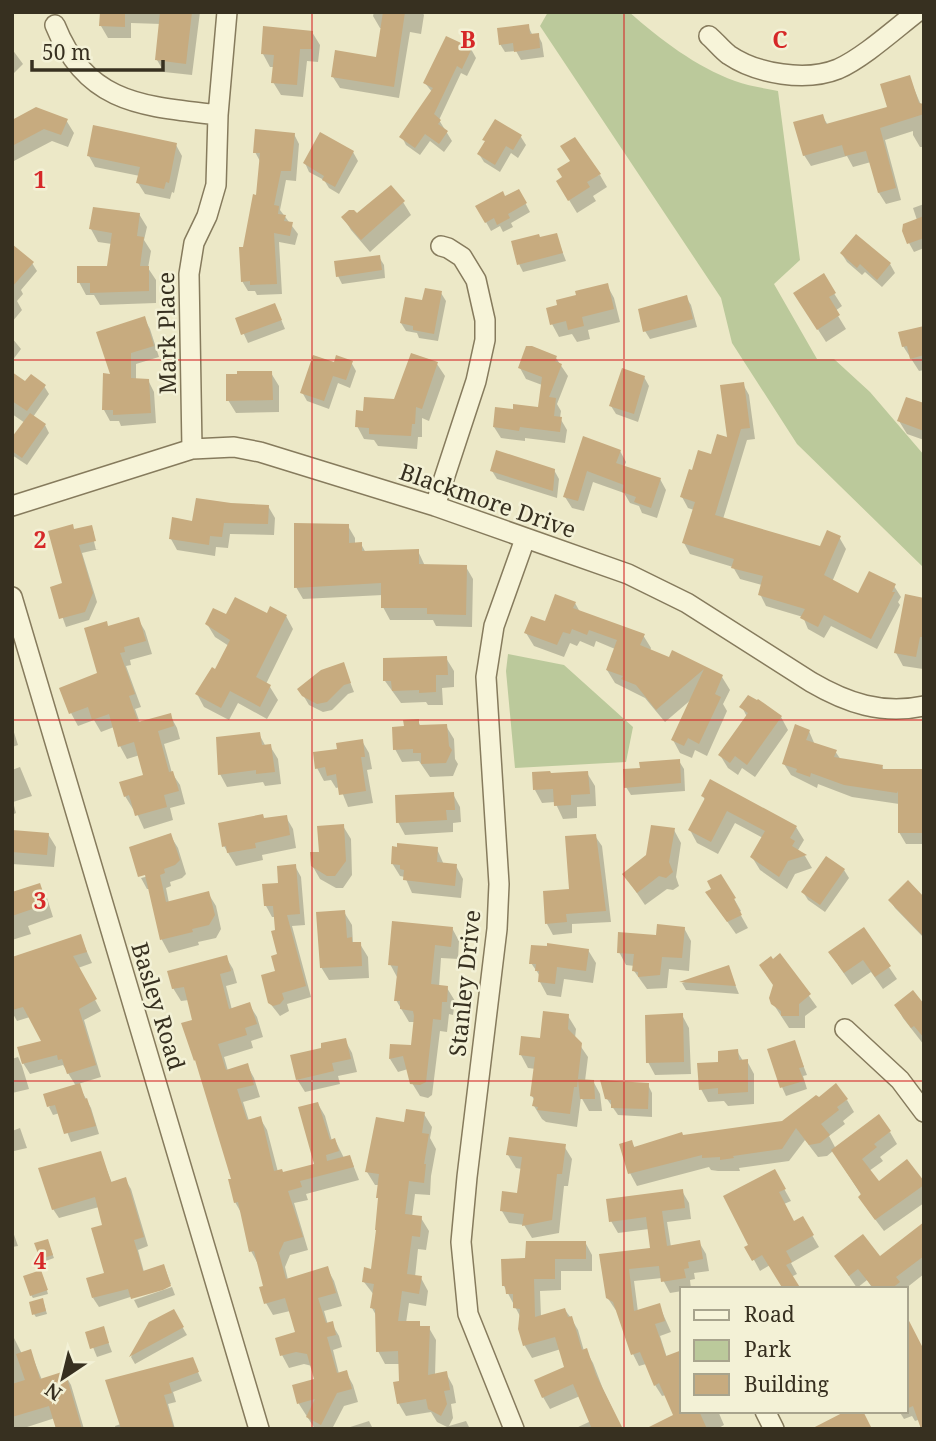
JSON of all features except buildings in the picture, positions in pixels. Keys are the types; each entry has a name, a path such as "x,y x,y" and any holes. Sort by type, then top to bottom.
{"street":[{"name":"Mark Place","path":"192,449 189,274 194,243 207,216 216,185 218,115 228,12"},
{"path":"709,36 727,54 744,63 781,74 814,74 839,69 873,47 917,12"},
{"path":"55,25 76,63 90,77 117,96 142,105 218,115"},
{"path":"435,506 476,381 485,340 485,320 475,280 461,257 441,246"},
{"name":"Blackmore Drive","path":"12,506 192,449 234,447 260,452 435,506 628,574 663,590 835,696 873,708 894,710 924,706"},
{"name":"Stanley Drive","path":"514,1429 468,1314 461,1242 497,929 499,884 486,677 494,626 525,539"},
{"name":"Basley Road","path":"12,597 17,630 259,1429"},
{"path":"845,1029 900,1080 924,1112"},
{"path":"766,1413 774,1429"}],"green space":[{"path":"548,12 629,12 666,42 706,68 740,83 778,91 800,260 774,284 817,359 834,359 870,392 924,455 924,568 797,444 732,343 721,298 540,26"},
{"path":"508,654 564,665 633,727 626,762 515,768 506,671"}]}
